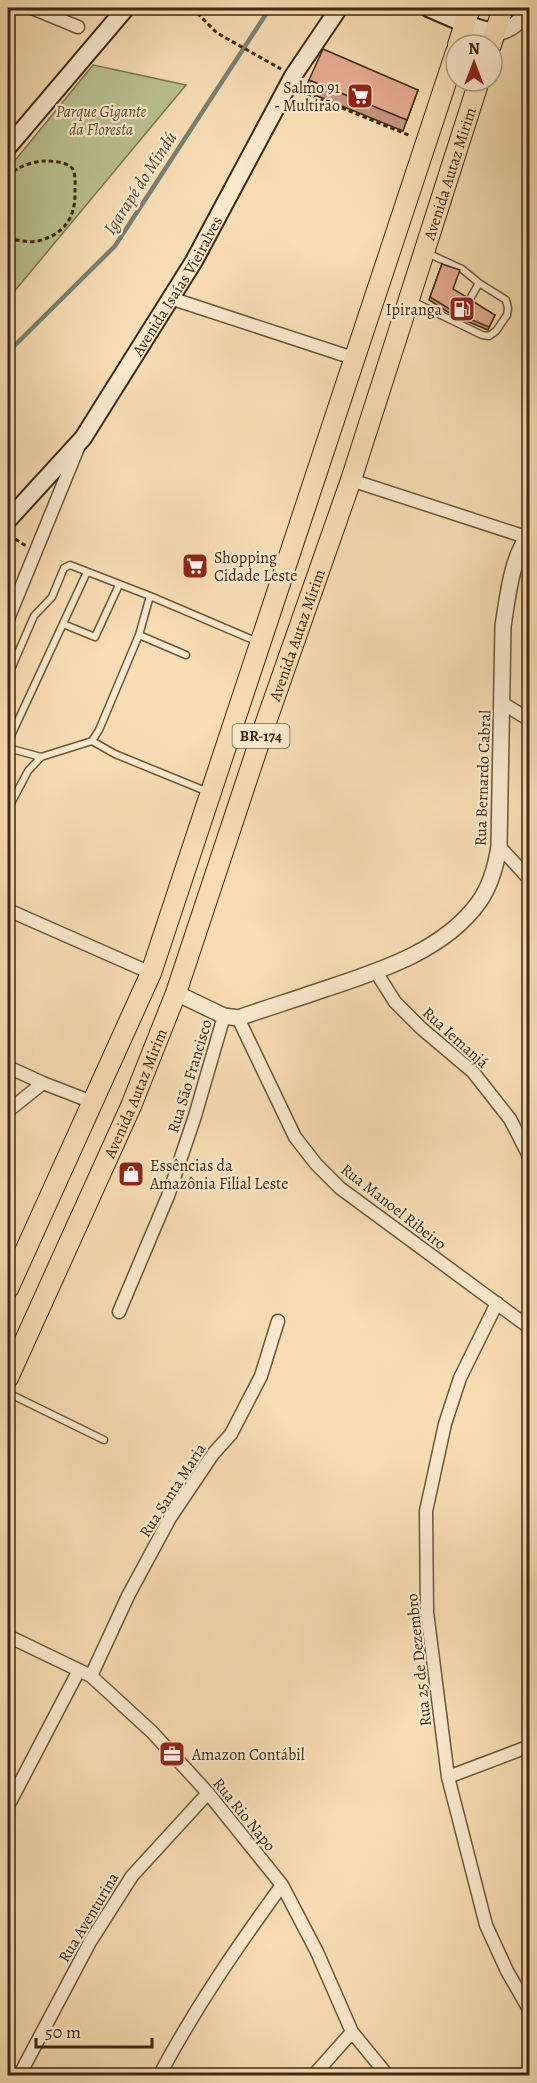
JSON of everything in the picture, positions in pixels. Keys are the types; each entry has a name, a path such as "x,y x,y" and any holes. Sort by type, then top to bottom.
{"main road":[{"path":"8,147 126,8"},
{"name":"Avenida Isaías Vieiralves","path":"8,520 82,438 194,261 290,81 339,8"},
{"path":"428,8 468,16 486,33"},
{"path":"495,33 503,8"},
{"path":"462,33 468,16"},
{"name":"Avenida Autaz Mirim","path":"8,1289 151,973 444,88"},
{"name":"Avenida Autaz Mirim","path":"8,1378 131,1106 176,993 266,722 351,480 475,93"}],"street":[{"path":"32,8 78,27"},
{"path":"503,33 519,23 530,8"},
{"path":"170,298 353,358"},
{"path":"8,619 82,438"},
{"path":"351,480 528,535"},
{"name":"Rua Bernardo Cabral","path":"231,1017 376,972 414,954 461,923 479,902 496,866 499,846 503,626 515,564 528,535"},
{"path":"502,703 530,720"},
{"path":"499,846 530,880"},
{"path":"8,910 151,973"},
{"name":"Rua Iemanjá","path":"376,972 395,1002 421,1028 473,1072 510,1119 530,1158"},
{"path":"176,993 231,1017"},
{"name":"Rua Manoel Ribeiro","path":"231,1017 295,1137 315,1164 340,1188 530,1328"},
{"name":"Rua São Francisco","path":"119,1312 168,1196 231,1017"},
{"path":"8,1067 92,1102"},
{"path":"8,1111 43,1083"},
{"name":"Rua 25 de Dezembro","path":"496,1303 460,1378 445,1424 426,1511 427,1612 448,1777 486,1925 507,1971 530,2011"},
{"name":"Rua Santa Maria","path":"91,1676 128,1596 170,1518 213,1454 231,1434 261,1376 278,1322"},
{"name":"Rua Rio Napo","path":"8,1636 91,1676 152,1732 208,1793 282,1885 316,1952 352,2032 388,2076"},
{"path":"8,1806 79,1670"},
{"path":"448,1777 530,1746"},
{"name":"Rua Aventurina","path":"20,2076 90,1942 132,1876 208,1793"},
{"path":"159,2076 179,2037 225,1964 282,1885"},
{"path":"313,2076 352,2032"}],"lane":[{"path":"409,300 482,335 489,336 496,332 507,315 506,300 462,269 424,251"},
{"path":"457,322 479,283"},
{"path":"8,676 34,616 52,597 64,568 69,566 150,596 259,643"},
{"path":"8,742 87,572"},
{"path":"63,624 95,637 119,585"},
{"path":"8,809 28,771 41,757 92,741 99,730 139,635 150,596"},
{"path":"139,635 186,655"},
{"path":"92,741 115,754 209,793"},
{"path":"8,748 41,757"},
{"path":"8,1393 104,1440"}],"path":[{"path":"192,8 217,33 253,54 290,81 426,142"},
{"path":"49,160 71,167 74,172 76,202 73,216 68,223 37,241 9,238 9,180 12,174 38,161 49,160"},
{"path":"8,534 35,552"}],"green space":[{"name":"Parque Gigante da Floresta","path":"93,65 186,85 8,299 8,169"}],"building":[{"name":"Salmo 91 - Multirão","path":"323,49 418,90 407,120 309,80"},
{"path":"442,264 460,270 453,289 465,296 456,313 430,297"},
{"path":"474,302 495,315 489,327 465,317"}],"waterway":[{"name":"Igarapé do Mindú","path":"8,352 115,246 270,8"}],"place":[{"name":"Salmo 91 - Multirão","path":"360,96"},
{"name":"Ipiranga","path":"462,309"},
{"name":"Shopping Cidade Leste","path":"195,566"},
{"name":"Essências da Amazônia Filial Leste","path":"131,1174"},
{"name":"Amazon Contábil","path":"172,1754"}]}
